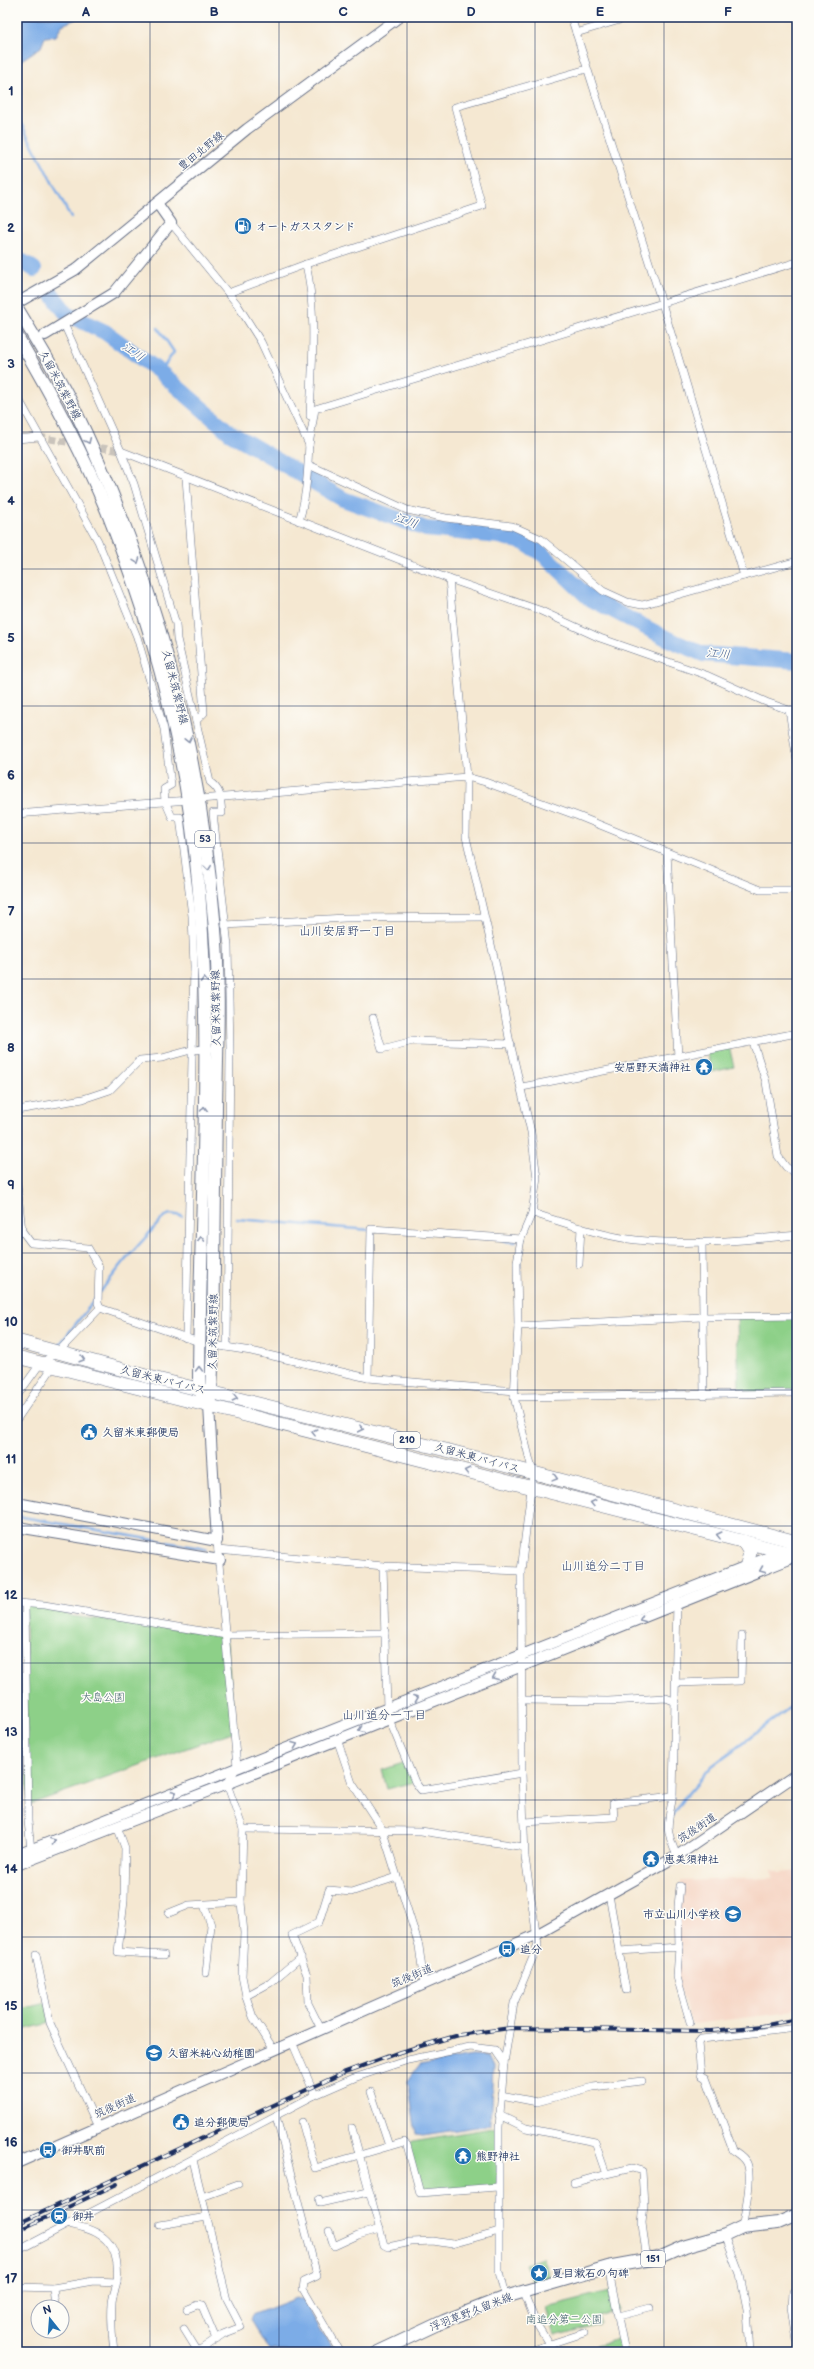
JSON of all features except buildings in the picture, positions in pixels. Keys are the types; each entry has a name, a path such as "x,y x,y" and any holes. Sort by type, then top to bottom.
{"highway":[{"name":"久留米東バイパス","path":"17,1341 205,1391 533,1473 797,1542"},
{"name":"久留米東バイパス","path":"17,1357 40,1364 54,1365 209,1406 794,1554"},
{"path":"743,1541 750,1553 746,1567"}],"main road":[{"name":"久留米筑紫野線","path":"17,308 73,406 103,475 136,559 155,614 184,721 199,798 215,933 217,1050 213,1345 205,1391"},
{"name":"久留米筑紫野線","path":"17,336 36,369 106,511 146,623 159,669 172,718 187,799 200,902 203,949 205,1048 199,1342 205,1391 209,1406"},
{"name":"浮羽草野久留米線","path":"378,2352 444,2321 505,2297 524,2293 568,2278 608,2267 647,2261 704,2239 726,2235 742,2227 778,2223 797,2215"}],"street":[{"name":"豊田北野線","path":"17,303 75,270 247,129 399,17"},
{"path":"571,17 662,303 744,576"},
{"path":"576,33 630,17"},
{"path":"228,293 306,264 482,206 455,107 588,69"},
{"path":"157,203 171,223 238,304 261,342 309,445"},
{"path":"45,335 79,316 114,292 171,223"},
{"path":"309,445 315,409 797,262"},
{"path":"299,521 304,507 309,465 314,319 313,298 306,264"},
{"path":"67,323 121,451 142,511 176,624 177,639 210,782 218,788 220,796 222,813 213,813 228,946 230,1050 227,1347"},
{"path":"17,396 98,541 144,656 164,729 171,785 164,789 165,801 172,816 180,817 192,916 194,966 186,1338"},
{"path":"17,439 39,437"},
{"path":"121,451 186,478 449,579 539,610 600,638 706,675 789,710 797,709"},
{"path":"309,465 407,510 446,518 512,526 541,540 603,591 627,602 642,605 797,561"},
{"path":"186,478 204,713 196,721"},
{"path":"449,579 467,777 466,837 497,970 511,1044 522,1087 531,1132 537,1178 532,1213 521,1239 517,1262 518,1326 514,1394 533,1473 521,1571 522,1773 524,1847 538,1945 514,2003 504,2063 499,2115 497,2187 499,2272 505,2297"},
{"path":"789,710 797,761"},
{"path":"17,814 220,796 467,777 485,782 564,811 760,890 797,890"},
{"path":"667,853 678,1057"},
{"path":"225,925 345,918 484,917"},
{"path":"374,1018 382,1049 413,1041 511,1044"},
{"path":"522,1087 797,1033"},
{"path":"753,1042 766,1082 778,1156 786,1167 797,1174"},
{"path":"17,1110 90,1097 110,1090 140,1060 162,1058 191,1050 205,1048 230,1050"},
{"path":"17,1184 20,1231 31,1243 88,1248 99,1267 98,1303 100,1308"},
{"path":"532,1213 581,1228 635,1240 702,1242 797,1235"},
{"path":"579,1264 581,1228"},
{"path":"368,1378 371,1229 521,1239"},
{"path":"702,1242 704,1396"},
{"path":"100,1308 199,1342"},
{"path":"17,1396 40,1364 58,1352 100,1308"},
{"path":"518,1326 702,1317 797,1316"},
{"path":"213,1345 368,1378 514,1394 704,1396 797,1393"},
{"path":"17,1419 54,1365"},
{"path":"209,1406 218,1550 236,1767 227,1784 243,1828 241,1902 244,1933 242,1976 246,1996 253,2017 274,2050"},
{"path":"17,1503 218,1550"},
{"path":"17,1527 218,1550 383,1566 521,1571"},
{"path":"794,1554 797,1542"},
{"path":"521,1662 677,1594 746,1567 794,1554"},
{"path":"17,1855 236,1767 388,1714 521,1662 678,1605 794,1554"},
{"path":"383,1566 388,1714 406,1762 421,1790 522,1773"},
{"path":"677,1594 678,1605 673,1796 667,1824 668,1835 677,1856"},
{"path":"17,1602 44,1605 226,1635 385,1634"},
{"path":"25,1604 27,1806 31,1850"},
{"path":"676,1683 741,1681 742,1636"},
{"path":"522,1700 608,1701 666,1698 676,1702"},
{"path":"17,1865 227,1784 337,1739 388,1714"},
{"path":"337,1739 352,1783 382,1829 419,1946 424,1984"},
{"name":"筑後街道","path":"17,2163 536,1935 677,1856 797,1774"},
{"path":"524,1822 614,1817 613,1803 673,1796"},
{"path":"117,1826 125,1848 124,1901 118,1952 164,1955"},
{"path":"243,1828 382,1829 421,1831 524,1847"},
{"path":"321,2029 308,2003 307,1975 292,1935 319,1922 329,1890 351,1892 397,1876"},
{"path":"680,1886 678,1906 679,1946 677,1977 690,2022"},
{"path":"608,1895 626,1990"},
{"path":"169,1913 189,1905 241,1902"},
{"path":"204,1904 211,1925 206,1973"},
{"path":"619,1951 679,1946"},
{"path":"36,1955 50,2023 98,2127"},
{"path":"246,1996 270,1983 301,1957"},
{"path":"742,2227 748,2184 747,2164 742,2155 733,2150 706,2078 701,2075 698,2043 701,2039 797,2028"},
{"path":"292,2042 315,2095"},
{"path":"17,2251 315,2095 381,2067 470,2047 495,2050 504,2063"},
{"path":"501,2095 537,2102 593,2087 642,2081"},
{"path":"371,2092 389,2146"},
{"path":"499,2115 526,2128 595,2142 606,2174"},
{"path":"276,2116 317,2276 304,2282 302,2289 340,2352"},
{"path":"302,2122 315,2168 404,2142 407,2145 420,2193 497,2187"},
{"path":"352,2128 368,2192 384,2245 388,2247 411,2242 433,2241 452,2244 499,2231"},
{"path":"184,2329 197,2351 216,2339 241,2327 228,2300 193,2160"},
{"path":"574,2183 632,2168 642,2171 644,2205 642,2223 647,2261"},
{"path":"202,2197 238,2184"},
{"path":"319,2199 320,2203 368,2192"},
{"path":"160,2225 207,2217"},
{"path":"66,2224 88,2227 107,2239 117,2257 116,2282 112,2301 113,2351"},
{"path":"329,2231 334,2246 358,2235 380,2229"},
{"path":"726,2235 740,2275 747,2310 750,2352"},
{"path":"608,2267 625,2352"},
{"path":"17,2287 53,2288 93,2281 116,2282"},
{"path":"53,2288 54,2299"},
{"path":"793,2292 792,2307 797,2340"},
{"path":"524,2293 536,2323 554,2352"},
{"path":"187,2309 197,2305 202,2306 216,2339"},
{"path":"619,2316 650,2308"},
{"path":"526,2352 584,2334"}],"shaded area":[{"path":"772,1869 779,1873 797,1871 797,2009 784,2013 693,2024 690,2022 677,1977 678,1906 681,1881 773,1878"}],"green space":[{"path":"729,1046 734,1067 712,1072 706,1051"},
{"path":"797,1316 797,1393 739,1395 737,1317"},
{"name":"大島公園","path":"25,1604 44,1605 71,1616 226,1635 235,1731 28,1805"},
{"path":"406,1762 415,1782 387,1789 382,1770"},
{"path":"46,2003 50,2023 18,2031 17,2010"},
{"path":"499,2127 497,2187 420,2193 407,2145 412,2141"},
{"path":"542,2258 552,2283 536,2289 526,2264"},
{"name":"南追分第二公園","path":"613,2290 618,2310 598,2316 599,2324 555,2336 552,2325 540,2329 535,2322 549,2318 546,2307"},
{"path":"623,2338 623,2352 598,2352 596,2345"}],"water":[{"path":"17,17 81,17 62,25 56,36 45,37 41,47 17,63"},
{"path":"472,2056 488,2057 493,2067 490,2125 423,2135 416,2134 408,2081 419,2065"},
{"path":"296,2298 303,2300 334,2352 269,2351 250,2320 252,2315"}],"waterway":[{"path":"17,116 71,218"},
{"name":"江川","path":"17,262 23,262 34,269"},
{"name":"江川","path":"51,293 67,314 105,332 160,372 229,432 343,499 426,529 499,536 523,542 544,555 589,598 668,639 703,654 797,661"},
{"path":"158,328 174,352 160,372"},
{"path":"100,1292 127,1258 164,1217 170,1214 182,1216"},
{"path":"237,1219 370,1230"},
{"path":"503,1241 516,1242"},
{"path":"57,1348 96,1298"},
{"path":"17,1402 21,1397"},
{"path":"17,1516 206,1549"},
{"path":"671,1817 683,1799 712,1766 797,1702"}],"tunnel":[{"path":"17,351 43,337"},
{"path":"39,437 78,444"},
{"path":"90,446 121,451"}],"railway":[{"path":"17,2224 343,2073 400,2052 459,2035 510,2028 711,2031 762,2026 797,2019"},
{"path":"17,2231 117,2184"}],"place":[{"name":"オートガススタンド","path":"243,226"},
{"name":"安居野天満神社","path":"704,1067"},
{"name":"久留米東郵便局","path":"89,1432"},
{"name":"恵美須神社","path":"651,1859"},
{"name":"市立山川小学校","path":"733,1914"},
{"name":"追分","path":"507,1949"},
{"name":"久留米純心幼稚園","path":"154,2053"},
{"name":"追分郵便局","path":"181,2122"},
{"name":"御井駅前","path":"48,2150"},
{"name":"熊野神社","path":"463,2156"},
{"name":"御井","path":"59,2216"},
{"name":"夏目漱石の句碑","path":"539,2273"}],"district":[{"name":"山川安居野一丁目","path":"347,931"},
{"name":"山川追分二丁目","path":"603,1566"},
{"name":"山川追分一丁目","path":"384,1715"}]}
